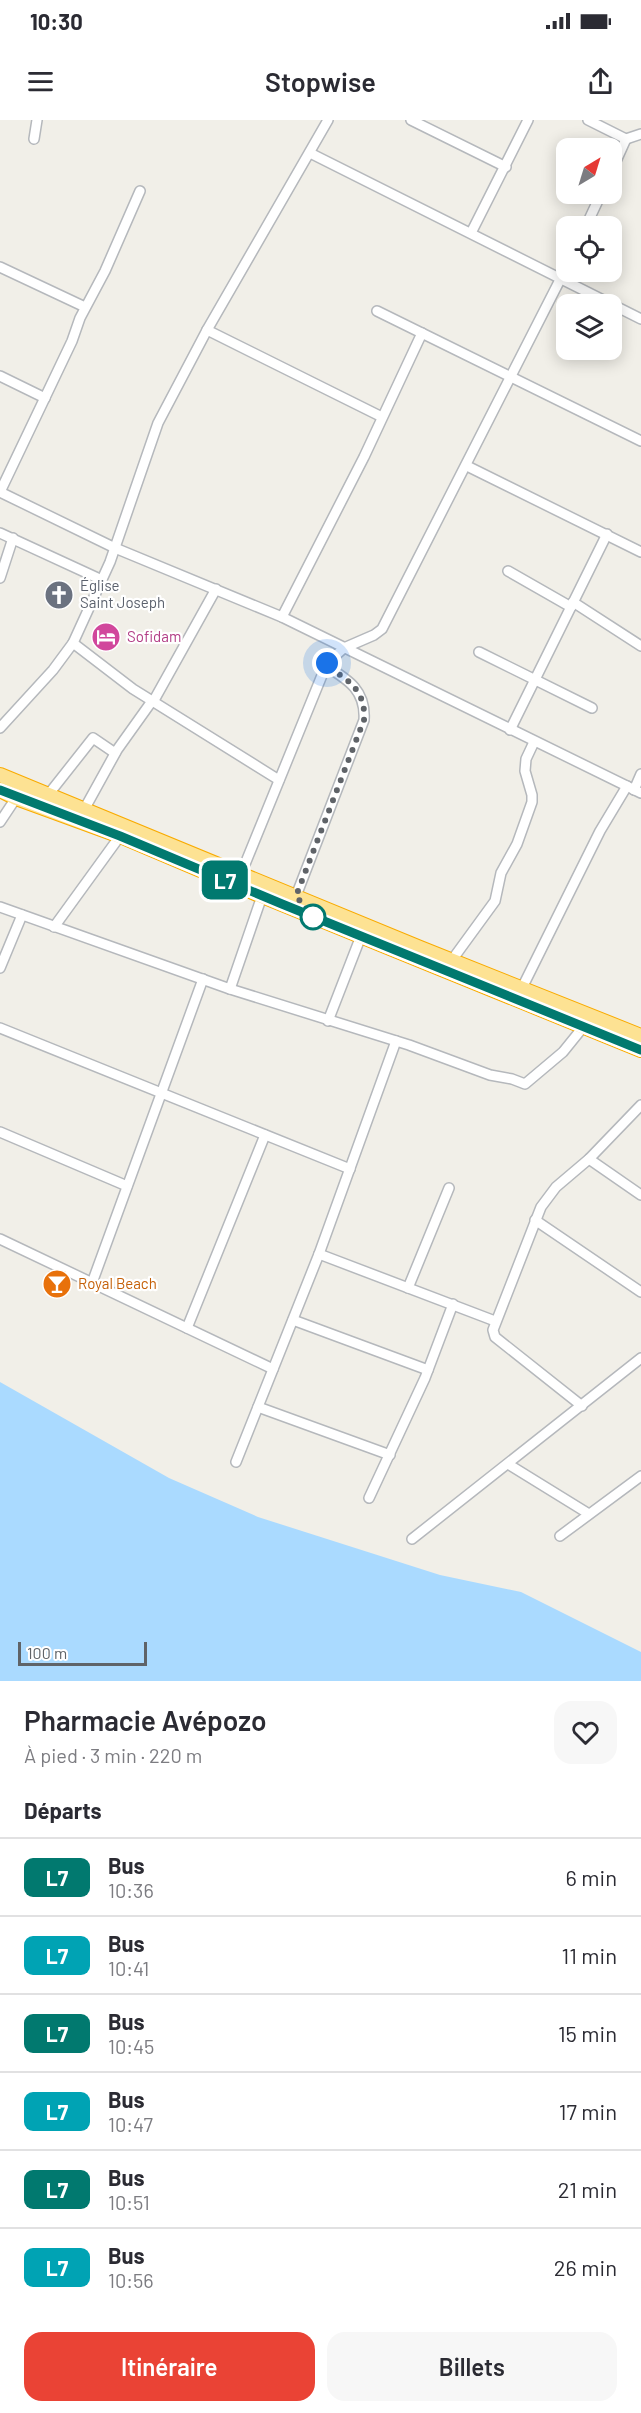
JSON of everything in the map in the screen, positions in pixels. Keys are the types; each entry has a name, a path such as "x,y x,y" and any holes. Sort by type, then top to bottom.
{"highway":[{"path":"0,775 641,1036"},
{"path":"0,790 120,836 641,1050"}],"street":[{"path":"34,139 37,120"},
{"path":"2,722 53,670 73,643 115,548 158,423 207,330 328,120"},
{"path":"411,120 506,167"},
{"path":"471,233 528,120"},
{"path":"588,120 626,139 641,134"},
{"path":"622,148 626,139"},
{"path":"310,153 556,276"},
{"path":"140,191 105,271 85,307 72,341 0,492 115,548 282,617 634,790"},
{"path":"0,267 85,307"},
{"path":"241,874 326,666 344,648 382,629 560,282"},
{"path":"567,282 641,319"},
{"path":"378,311 641,441"},
{"path":"207,330 382,417"},
{"path":"282,617 364,457 422,333"},
{"path":"0,376 45,398"},
{"path":"467,466 641,552"},
{"path":"0,533 102,580"},
{"path":"510,730 607,534"},
{"path":"0,578 13,538"},
{"path":"508,571 572,605 641,646"},
{"path":"85,808 115,753 153,701 216,589"},
{"path":"73,643 133,689 279,780"},
{"path":"479,652 592,708"},
{"path":"296,896 364,720 365,709 361,694 348,679 326,666"},
{"path":"48,795 93,738 115,753"},
{"path":"452,960 495,901 501,873 517,844 532,802 525,771 526,759 534,742"},
{"path":"522,988 600,831 634,790 641,774"},
{"path":"0,822 16,798"},
{"path":"54,927 120,836"},
{"path":"230,989 262,896"},
{"path":"0,907 230,989 396,1041 490,1075 525,1084 564,1052 584,1026"},
{"path":"0,968 22,915"},
{"path":"328,1021 360,936"},
{"path":"92,1283 203,979"},
{"path":"0,1028 350,1169"},
{"path":"236,1462 319,1254 396,1041"},
{"path":"582,1406 492,1334 535,1220 548,1196 589,1159 641,1105"},
{"path":"0,1132 128,1186"},
{"path":"187,1328 266,1135"},
{"path":"589,1159 641,1195"},
{"path":"408,1288 448,1188"},
{"path":"535,1220 641,1292"},
{"path":"0,1239 273,1369"},
{"path":"319,1254 495,1321"},
{"path":"369,1498 428,1370 453,1304"},
{"path":"293,1320 428,1370"},
{"path":"412,1539 641,1358"},
{"path":"258,1407 390,1455"},
{"path":"508,1464 589,1514"},
{"path":"560,1536 641,1476"}],"water":[{"path":"0,1382 169,1478 258,1517 440,1575 521,1592 641,1652 641,1681 0,1681"}],"bus line":[{"name":"L7","path":"0,790 120,836 641,1050"}],"place":[{"name":"Église Saint Joseph","path":"59,595"},
{"name":"Sofidam","path":"106,637"},
{"name":"Royal Beach","path":"57,1284"}],"route":[{"path":"313,917 296,896 364,720 365,709 361,694 348,679 326,666 327,663"}]}
